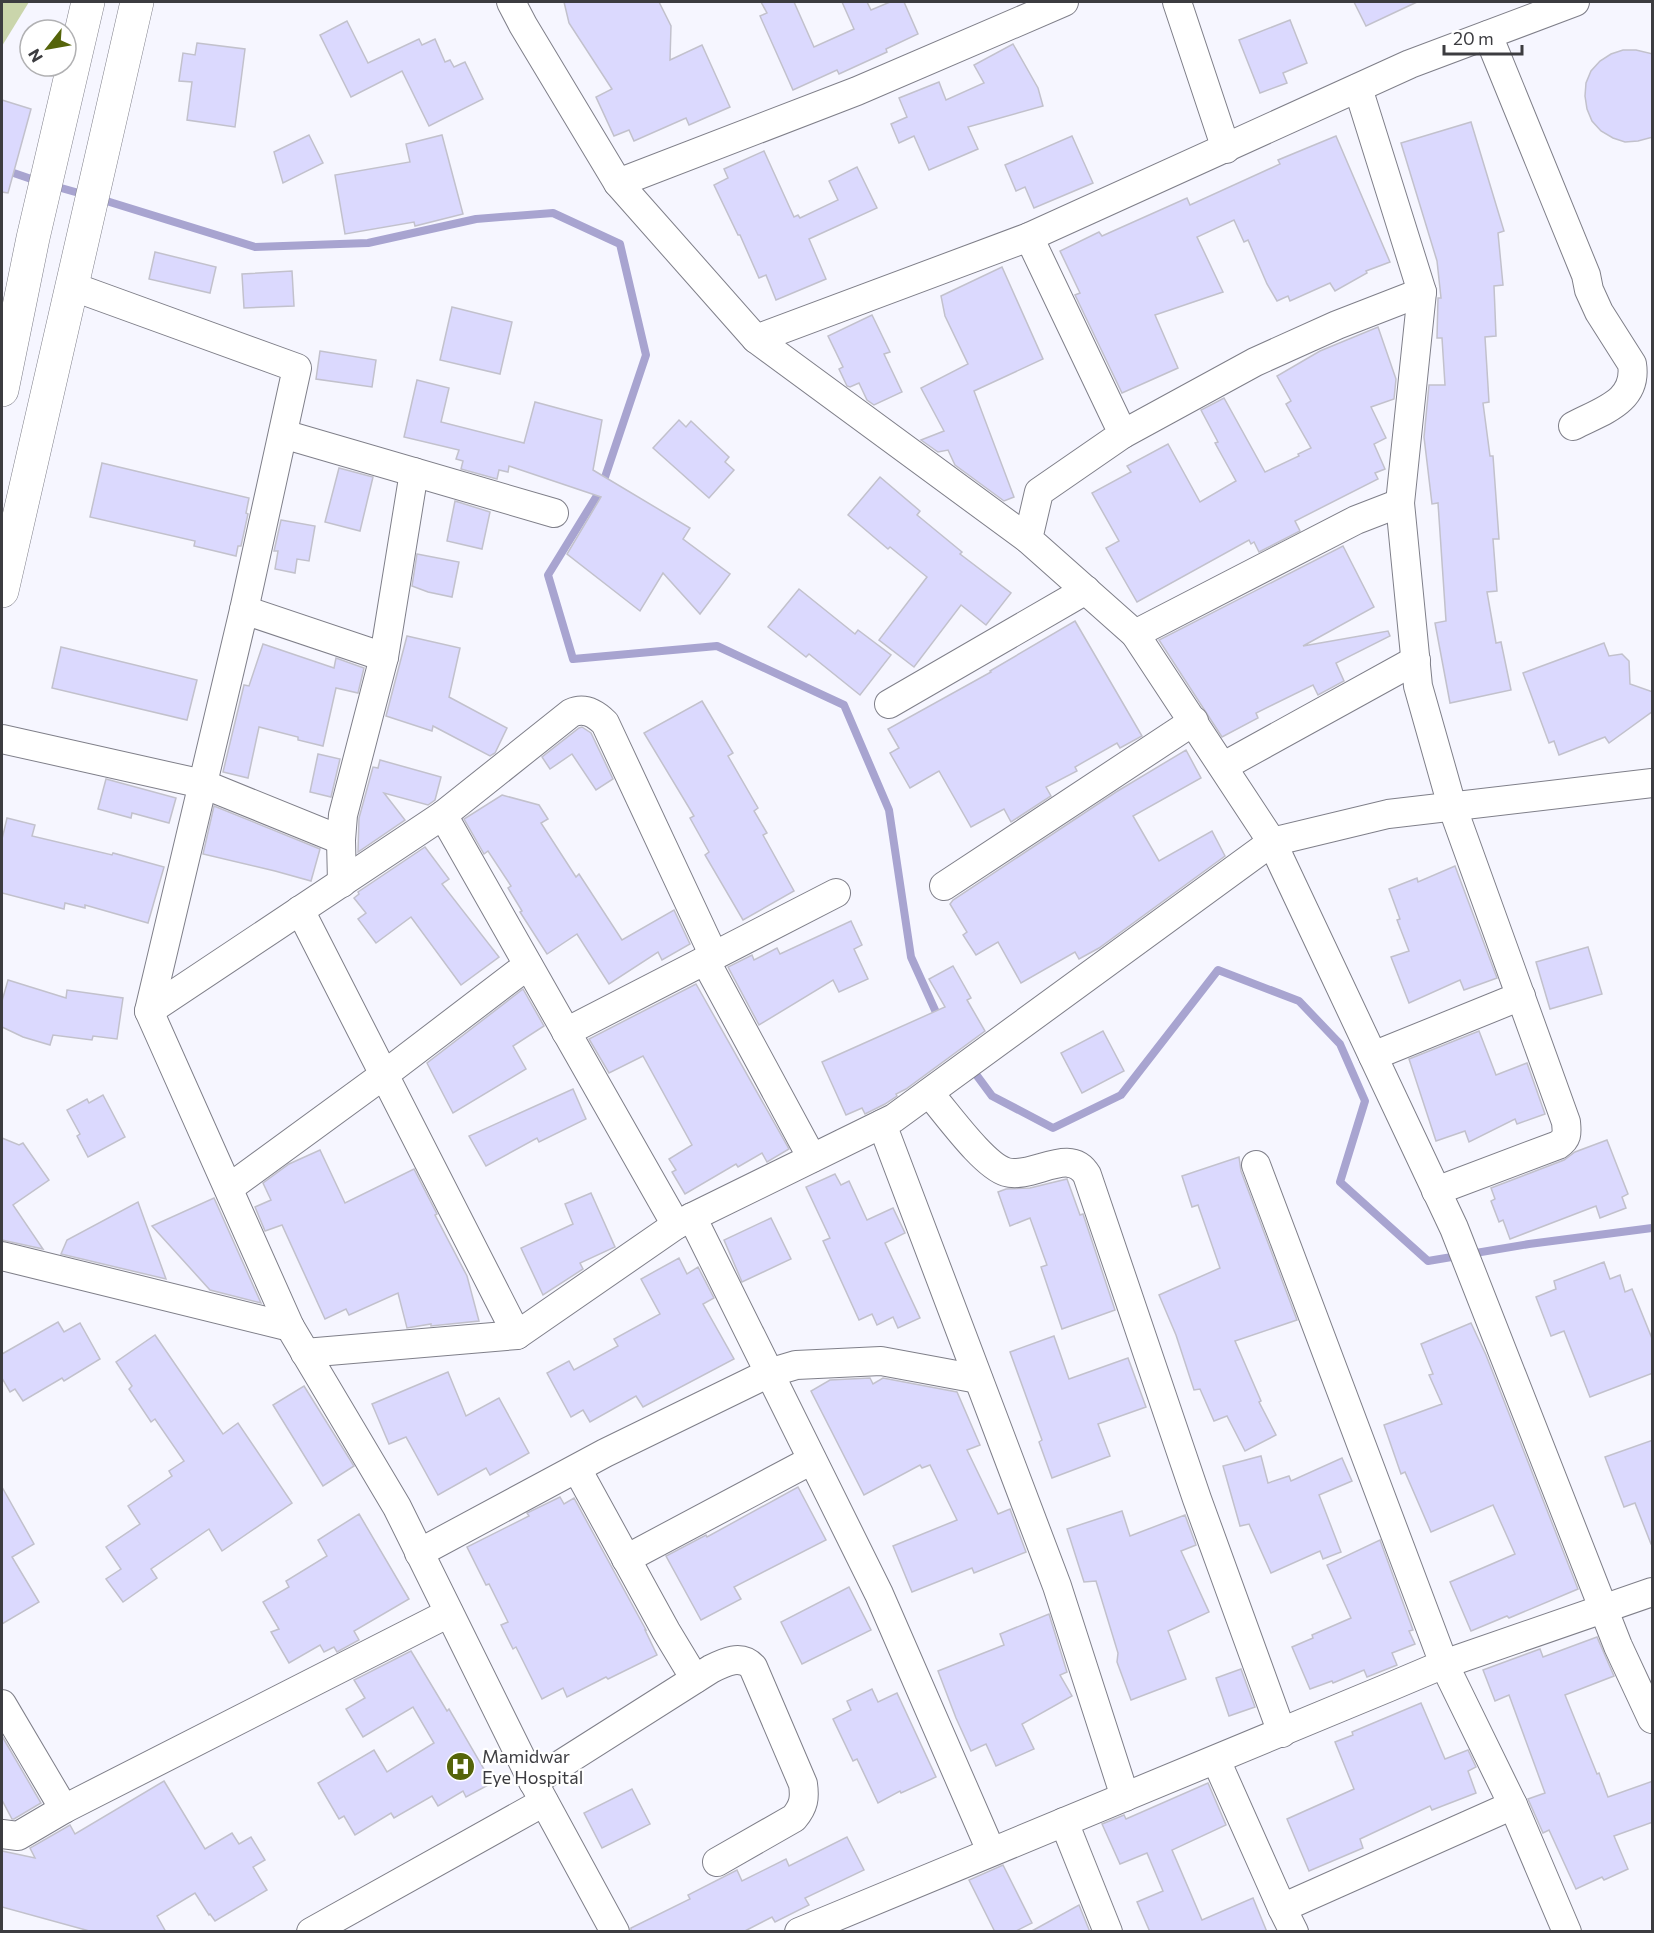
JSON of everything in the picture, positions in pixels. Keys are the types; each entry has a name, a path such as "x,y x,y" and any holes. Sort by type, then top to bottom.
{"highway":[{"path":"2,390 33,238 88,2"},
{"path":"2,591 137,2"}],"street":[{"path":"512,2 523,25 618,183 756,339 1028,539 1135,633 1224,766 1272,842 1454,1228 1618,1646 1653,1719"},
{"path":"618,183 857,92 1064,2"},
{"path":"1177,2 1226,149"},
{"path":"756,339 1029,237 1410,64 1575,2"},
{"path":"1488,35 1586,275 1594,302 1632,364 1634,374 1632,386 1623,399 1573,426"},
{"path":"1358,88 1422,292 1400,503 1418,686 1452,806 1566,1122 1568,1134 1565,1141 1558,1145 1436,1191"},
{"path":"1029,237 1123,434"},
{"path":"71,286 297,368 244,610 149,1011 290,1327 397,1507 539,1792 615,1932"},
{"path":"1028,539 1039,492 1123,434 1255,362 1337,325 1422,292"},
{"path":"283,434 554,513"},
{"path":"342,883 343,815 384,657 414,472"},
{"path":"1135,633 1356,520 1400,503"},
{"path":"889,704 1086,590"},
{"path":"244,610 384,657"},
{"path":"1224,766 1416,660"},
{"path":"149,1011 443,815 571,713 582,710 598,716 605,723 710,958 812,1158"},
{"path":"944,886 1194,721"},
{"path":"2,740 203,784 341,840"},
{"path":"305,1353 517,1335 684,1221 894,1118 1272,842 1388,814 1653,783"},
{"path":"443,815 566,1032 684,1221 769,1373 879,1594 991,1851"},
{"path":"566,1032 836,893"},
{"path":"300,910 517,1335"},
{"path":"229,1188 385,1074 528,965"},
{"path":"1373,1056 1521,996"},
{"path":"938,1086 983,1156 996,1167 1017,1173 1070,1161 1082,1167 1087,1175 1197,1499 1282,1733"},
{"path":"882,1124 1057,1586 1125,1797"},
{"path":"1256,1165 1444,1664 1513,1805 1567,1932"},
{"path":"2,1256 290,1327"},
{"path":"419,1553 577,1468 769,1373 796,1365 881,1361 978,1379"},
{"path":"626,1559 812,1460"},
{"path":"577,1468 666,1631 695,1679"},
{"path":"803,1931 1444,1664 1653,1592"},
{"path":"2,1834 18,1836 64,1809 449,1613"},
{"path":"311,1932 539,1792 695,1679 728,1661 739,1660 748,1662 753,1668 803,1784 805,1797 802,1809 794,1818 717,1862"},
{"path":"2,1704 64,1809"},
{"path":"1216,1760 1288,1920 1513,1805"},
{"path":"1064,1821 1108,1932"}],"green space":[{"path":"2,2 29,2 18,18 2,46"}],"building":[{"path":"564,2 659,2 671,26 670,60 702,45 730,107 689,125 686,118 634,141 629,130 614,136 596,97 612,89 569,23"},
{"path":"761,2 794,2 814,47 854,29 842,2 867,2 871,10 890,2 904,2 918,34 886,49 887,52 839,74 837,70 793,90 760,16 767,13"},
{"path":"1354,2 1417,2 1366,26"},
{"path":"1290,20 1307,63 1283,73 1287,83 1260,93 1239,40"},
{"path":"347,21 368,63 419,39 422,45 435,39 445,62 450,60 454,67 465,62 483,99 429,126 402,71 351,97 320,35"},
{"path":"197,43 245,49 235,127 187,120 192,82 179,81 183,53 195,55"},
{"path":"1013,44 1038,88 1043,106 968,127 978,149 929,170 914,136 899,143 891,124 907,117 899,98 939,82 946,100 984,83 974,65"},
{"path":"1623,50 1653,54 1653,137 1638,141 1625,142 1601,131 1592,121 1587,109 1586,83 1591,71 1600,61"},
{"path":"2,100 31,109 8,193 2,192"},
{"path":"1471,122 1504,231 1498,233 1503,285 1494,286 1496,336 1485,337 1489,402 1483,403 1490,456 1493,456 1499,539 1493,539 1497,591 1487,592 1496,643 1501,642 1511,690 1450,703 1435,623 1446,621 1438,503 1432,504 1424,437 1429,385 1445,385 1442,338 1437,338 1438,298 1441,298 1437,261 1401,143"},
{"path":"309,135 323,163 283,183 274,152"},
{"path":"442,135 463,214 415,226 414,222 345,234 335,175 410,162 406,144"},
{"path":"1072,136 1093,183 1034,208 1025,187 1016,191 1005,165"},
{"path":"1336,136 1390,262 1366,271 1367,273 1335,291 1330,283 1290,301 1288,296 1277,301 1248,240 1244,242 1234,220 1197,237 1223,292 1155,315 1178,368 1122,393 1075,295 1080,293 1060,251 1099,232 1102,236 1187,198 1190,205 1280,164 1278,160"},
{"path":"764,151 794,217 798,215 800,218 838,200 829,181 857,167 877,208 809,239 826,279 776,300 766,275 759,278 714,185 728,178 724,169"},
{"path":"155,252 216,267 210,293 149,279"},
{"path":"1002,267 1043,359 974,391 1014,497 1004,501 955,465 948,450 938,452 921,440 944,431 921,388 968,364 945,316 941,296"},
{"path":"292,271 294,306 244,308 242,274"},
{"path":"452,307 512,322 500,374 440,360"},
{"path":"872,315 890,352 884,354 902,392 874,405 867,400 859,383 847,386 839,369 843,367 828,336"},
{"path":"1378,327 1396,379 1394,399 1371,407 1386,438 1374,444 1385,469 1375,473 1378,479 1295,521 1300,531 1259,552 1254,542 1251,544 1249,540 1137,602 1106,548 1119,541 1092,493 1131,472 1127,466 1168,444 1200,502 1236,481 1215,443 1218,442 1201,410 1224,398 1265,472 1299,456 1298,454 1311,448 1286,404 1291,401 1277,376 1320,351"},
{"path":"320,351 376,360 372,387 316,379"},
{"path":"417,380 449,388 441,422 524,443 535,402 602,420 593,470 690,528 683,539 730,574 700,614 663,573 640,611 567,554 601,497 509,466 508,472 499,470 497,479 461,469 463,461 456,459 459,450 404,437"},
{"path":"679,420 686,427 691,421 729,457 725,462 734,470 709,498 653,448"},
{"path":"102,463 249,498 241,546 238,546 236,556 194,546 195,541 90,517"},
{"path":"339,468 373,477 360,531 325,522"},
{"path":"880,477 920,511 917,515 962,552 960,554 1011,593 986,625 961,605 914,667 879,640 927,577 890,547 888,549 848,515"},
{"path":"455,501 490,512 482,549 447,541"},
{"path":"281,520 315,526 309,561 297,559 295,573 275,569 278,551 274,551"},
{"path":"1343,546 1374,607 1303,646 1388,631 1390,636 1336,663 1344,681 1318,695 1313,685 1256,713 1258,718 1222,737 1159,640"},
{"path":"417,554 459,562 452,597 412,586"},
{"path":"799,589 855,634 858,630 891,655 860,695 809,654 806,657 768,627"},
{"path":"1075,621 1142,736 1120,748 1117,743 1075,767 1077,771 1046,787 1051,796 1011,822 1004,809 971,827 939,771 910,788 890,753 899,748 888,729 991,672"},
{"path":"407,636 460,648 449,697 507,728 495,753 490,756 433,726 432,731 386,716"},
{"path":"1604,643 1609,656 1622,654 1629,661 1630,684 1653,692 1653,711 1609,743 1605,737 1559,755 1554,741 1549,743 1523,673"},
{"path":"263,644 334,668 336,658 364,668 358,693 336,688 323,746 259,727 248,778 223,772 244,685 249,686"},
{"path":"61,647 197,680 187,720 52,688"},
{"path":"702,701 733,753 728,756 758,808 754,811 767,833 763,835 794,891 743,920 705,855 709,852 690,818 694,816 644,733"},
{"path":"582,727 591,733 613,779 596,790 572,754 550,769 542,757"},
{"path":"1186,750 1201,778 1133,816 1159,861 1212,831 1225,856 1099,948 1079,959 1075,952 1021,983 998,942 976,955 963,935 967,932 950,904 953,900 1116,792"},
{"path":"318,754 340,759 331,797 310,792"},
{"path":"380,760 441,777 435,800 428,805 384,793 405,820 358,852 359,818 373,767 378,768"},
{"path":"106,779 176,798 169,823 132,813 131,818 98,809"},
{"path":"502,795 539,805 548,819 541,823 576,877 579,874 622,940 674,910 690,944 662,960 658,952 609,984 577,934 547,954 520,912 522,911 508,888 511,886 488,851 484,854 464,819"},
{"path":"214,806 320,849 311,881 203,854"},
{"path":"7,818 35,825 32,836 112,855 113,853 164,867 148,923 85,905 85,908 65,903 64,909 2,893 2,839"},
{"path":"425,847 449,879 442,884 499,957 461,985 411,917 376,943 358,919 366,913 354,898 359,894 358,892"},
{"path":"1455,866 1497,978 1464,990 1460,980 1409,1003 1391,957 1409,951 1397,920 1400,919 1389,889 1417,878 1418,882"},
{"path":"851,921 862,945 854,949 868,979 839,992 833,980 759,1025 728,967 752,955 754,960 777,948 780,954"},
{"path":"1588,947 1602,994 1550,1009 1536,962"},
{"path":"953,966 971,998 967,1000 985,1031 885,1104 865,1114 862,1108 846,1115 822,1062 945,1007 929,979"},
{"path":"8,980 66,998 67,990 123,998 117,1039 93,1036 92,1040 53,1035 50,1045 23,1037 2,1027 2,1001"},
{"path":"696,984 789,1149 767,1162 762,1153 738,1167 736,1164 685,1194 672,1172 676,1170 669,1159 692,1145 643,1056 609,1073 589,1039"},
{"path":"523,989 544,1026 513,1046 526,1069 453,1113 427,1063"},
{"path":"1103,1031 1124,1071 1082,1093 1061,1053"},
{"path":"1479,1031 1496,1075 1527,1063 1545,1114 1517,1124 1515,1119 1469,1142 1465,1131 1436,1141 1409,1059"},
{"path":"573,1089 586,1119 539,1142 537,1138 486,1166 469,1136"},
{"path":"103,1095 125,1137 88,1157 77,1136 80,1134 67,1110 87,1099 89,1103"},
{"path":"2,1138 19,1145 23,1143 49,1180 13,1205 43,1249 2,1240"},
{"path":"1607,1140 1628,1194 1622,1197 1626,1208 1600,1218 1596,1206 1510,1239 1503,1220 1499,1222 1491,1201 1495,1199 1491,1188 1564,1160 1575,1152"},
{"path":"320,1150 345,1203 414,1169 467,1276 479,1321 407,1328 398,1293 349,1315 346,1309 325,1319 282,1225 265,1231 255,1207 271,1200 263,1183 289,1164"},
{"path":"1239,1157 1241,1171 1297,1320 1235,1341 1261,1401 1259,1402 1276,1435 1245,1451 1227,1416 1214,1421 1200,1389 1194,1390 1176,1335 1159,1295 1220,1268 1198,1205 1192,1207 1182,1176"},
{"path":"835,1174 841,1185 849,1181 867,1220 893,1208 905,1233 885,1243 920,1318 898,1328 893,1317 877,1325 872,1314 859,1320 823,1241 830,1238 806,1187"},
{"path":"1067,1179 1080,1215 1083,1214 1115,1310 1062,1329 1041,1267 1047,1265 1030,1218 1010,1226 998,1192 1006,1189 1030,1188"},
{"path":"591,1193 615,1247 580,1263 583,1269 543,1295 521,1248 573,1224 565,1204"},
{"path":"214,1198 261,1303 210,1290 152,1226"},
{"path":"138,1202 166,1279 61,1254 67,1240"},
{"path":"771,1218 791,1259 742,1282 724,1240"},
{"path":"679,1258 687,1274 698,1267 714,1298 703,1304 734,1359 643,1407 636,1396 590,1422 583,1410 571,1417 547,1373 569,1361 574,1370 618,1346 614,1339 660,1314 641,1279"},
{"path":"1604,1262 1610,1279 1620,1275 1625,1292 1632,1289 1653,1341 1653,1373 1590,1397 1564,1331 1551,1336 1536,1297 1556,1289 1554,1281"},
{"path":"58,1322 64,1332 80,1323 100,1359 64,1381 62,1378 23,1401 15,1389 10,1392 2,1378 2,1354"},
{"path":"1471,1323 1486,1355 1578,1589 1471,1631 1450,1582 1515,1554 1493,1505 1431,1532 1405,1472 1401,1474 1384,1425 1442,1404 1429,1375 1433,1374 1421,1344"},
{"path":"155,1335 223,1434 238,1423 292,1503 222,1551 209,1529 151,1569 157,1578 123,1602 106,1579 121,1569 106,1547 140,1524 128,1506 172,1476 169,1471 184,1461 155,1419 151,1422 129,1389 132,1386 116,1362"},
{"path":"1054,1336 1069,1379 1128,1358 1146,1407 1098,1424 1110,1456 1052,1478 1039,1442 1042,1440 1010,1352"},
{"path":"448,1372 466,1416 499,1398 529,1453 490,1475 486,1468 438,1495 406,1437 389,1444 372,1404"},
{"path":"870,1378 873,1384 883,1378 957,1392 980,1445 967,1450 998,1514 1010,1509 1026,1552 974,1573 972,1568 912,1592 893,1546 957,1520 930,1465 922,1468 920,1465 864,1495 811,1391 830,1380"},
{"path":"304,1386 354,1466 323,1486 273,1405"},
{"path":"1653,1440 1653,1544 1651,1544 1635,1503 1624,1507 1605,1457"},
{"path":"1261,1456 1268,1483 1289,1476 1291,1481 1342,1458 1352,1481 1319,1495 1341,1552 1323,1559 1320,1551 1271,1573 1249,1524 1240,1526 1223,1466"},
{"path":"2,1487 34,1544 12,1557 39,1602 2,1624"},
{"path":"798,1487 826,1540 734,1587 741,1599 701,1620 666,1556 706,1535 707,1537"},
{"path":"560,1497 564,1504 574,1498 646,1630 657,1655 567,1697 563,1688 542,1699 516,1647 513,1649 501,1625 508,1622 467,1547 529,1516 527,1513"},
{"path":"1122,1511 1130,1536 1185,1515 1196,1545 1181,1551 1209,1612 1168,1631 1186,1679 1131,1700 1117,1662 1118,1653 1096,1581 1084,1582 1067,1529"},
{"path":"359,1514 409,1599 354,1631 359,1640 337,1652 334,1647 324,1652 320,1645 289,1663 271,1632 279,1629 263,1602 289,1587 286,1581 327,1556 318,1540"},
{"path":"1380,1540 1413,1630 1409,1631 1415,1644 1392,1653 1397,1665 1367,1677 1364,1670 1333,1683 1332,1681 1310,1689 1292,1647 1313,1638 1312,1635 1351,1618 1327,1565"},
{"path":"849,1587 871,1630 802,1664 781,1622"},
{"path":"1049,1614 1067,1672 1060,1675 1072,1696 1022,1724 1034,1749 996,1766 986,1744 971,1751 938,1671 1004,1645 1000,1634"},
{"path":"1597,1637 1614,1676 1565,1695 1608,1797 1653,1781 1653,1822 1614,1836 1628,1869 1604,1880 1602,1877 1576,1889 1549,1830 1543,1833 1528,1799 1545,1793 1509,1695 1495,1701 1483,1670 1540,1649 1543,1657"},
{"path":"411,1651 447,1711 449,1709 492,1783 466,1797 463,1791 438,1806 432,1796 394,1818 391,1813 355,1835 344,1816 339,1819 318,1783 374,1750 387,1772 434,1743 413,1707 363,1737 346,1709 365,1698 354,1680"},
{"path":"1241,1669 1255,1707 1229,1716 1216,1678"},
{"path":"872,1689 878,1702 897,1693 936,1777 901,1793 900,1791 878,1803 857,1759 853,1761 833,1719 851,1710 847,1701"},
{"path":"1421,1703 1445,1759 1468,1750 1476,1767 1468,1771 1476,1793 1432,1810 1430,1806 1360,1839 1363,1848 1309,1871 1287,1819 1354,1789 1335,1742 1353,1735 1352,1732"},
{"path":"2,1736 41,1803 14,1819 2,1800"},
{"path":"164,1781 205,1849 232,1833 239,1844 251,1837 265,1860 253,1867 267,1890 215,1921 195,1893 157,1916 166,1932 93,1932 2,1907 2,1851 35,1858 30,1848 70,1825 75,1834"},
{"path":"1208,1783 1226,1825 1172,1850 1202,1920 1253,1898 1267,1932 1150,1932 1137,1902 1163,1891 1147,1853 1120,1864 1102,1824 1124,1815 1126,1819"},
{"path":"632,1789 650,1824 602,1848 584,1813"},
{"path":"847,1837 864,1870 805,1898 809,1905 775,1922 772,1917 743,1932 631,1932 631,1928 690,1899 688,1895 737,1870 742,1881 786,1859 789,1866"},
{"path":"1003,1865 1032,1923 1014,1932 995,1932 969,1880"},
{"path":"1079,1905 1090,1932 1030,1932"}],"waterway":[{"path":"2,169 40,182"},
{"path":"54,186 86,195"},
{"path":"100,199 255,247 368,243 476,219 553,213 620,244 646,355 601,489 548,575 573,659 717,646 844,705 889,810 911,957 939,1019"},
{"path":"972,1069 992,1096 1053,1128 1121,1095 1218,970 1299,1001 1340,1044 1365,1101 1340,1182 1428,1261 1529,1244 1652,1228"}],"place":[{"name":"Mamidwar Eye Hospital","path":"461,1767"}]}
